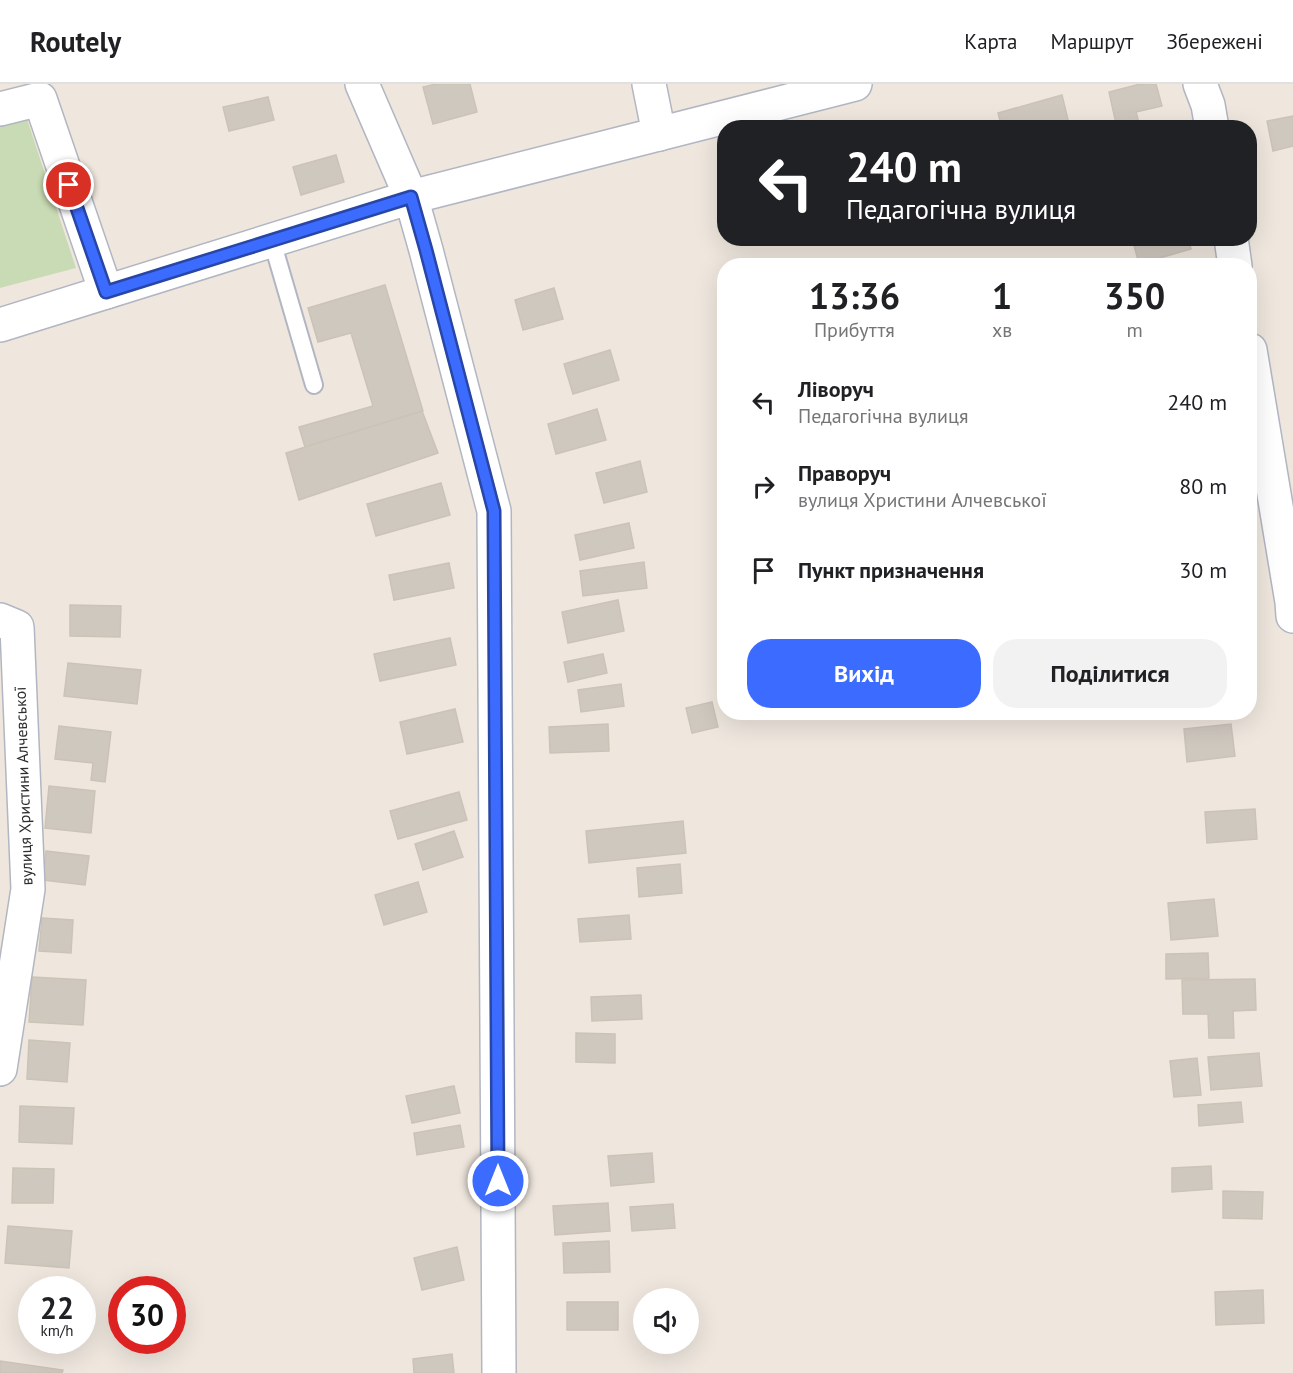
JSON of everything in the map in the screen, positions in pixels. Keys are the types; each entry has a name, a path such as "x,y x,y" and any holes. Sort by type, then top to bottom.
{"street":[{"path":"362,84 411,197 494,511 499,1373"},
{"path":"649,84 659,134"},
{"path":"0,326 411,197 855,84"},
{"path":"1200,84 1211,120"},
{"path":"0,109 40,99 106,292"},
{"path":"1257,392 1293,616"},
{"name":"вулиця Христини Алчевської","path":"0,620 16,627 28,889 0,1069"}],"lane":[{"path":"272,241 314,385"}],"green space":[{"path":"27,119 76,268 0,288 0,126"}],"building":[{"path":"436,84 470,84 477,112 433,124 423,87"},
{"path":"1140,84 1156,84 1162,106 1136,112 1138,120 1115,120 1109,92"},
{"path":"1062,95 1068,120 1000,120 998,113"},
{"path":"268,97 274,120 229,131 223,107"},
{"path":"1293,116 1293,146 1273,151 1267,121"},
{"path":"336,155 344,182 301,195 293,167"},
{"path":"1134,246 1190,246 1191,249 1160,258 1137,258"},
{"path":"385,285 423,411 305,447 299,427 373,406 351,333 318,342 308,308"},
{"path":"554,288 563,319 523,330 515,300"},
{"path":"610,350 619,380 573,394 564,364"},
{"path":"597,409 606,440 556,454 548,424"},
{"path":"422,411 438,453 299,500 286,453"},
{"path":"640,461 647,492 604,503 596,473"},
{"path":"441,483 450,515 376,536 367,504"},
{"path":"629,523 634,548 580,560 575,535"},
{"path":"644,562 647,588 583,596 580,571"},
{"path":"449,563 454,588 394,600 389,575"},
{"path":"618,600 624,631 568,643 562,612"},
{"path":"70,605 121,606 120,637 70,636"},
{"path":"450,638 456,665 380,681 374,654"},
{"path":"603,654 607,673 568,682 564,662"},
{"path":"68,663 141,670 137,704 64,696"},
{"path":"621,684 624,706 581,712 578,690"},
{"path":"712,702 718,727 692,733 686,708"},
{"path":"455,709 463,742 407,754 400,722"},
{"path":"608,724 609,751 550,753 549,727"},
{"path":"1231,724 1235,756 1187,762 1184,729"},
{"path":"59,726 111,732 105,782 91,780 93,763 55,759"},
{"path":"49,786 95,791 91,833 45,828"},
{"path":"459,792 467,820 398,839 390,811"},
{"path":"1255,809 1257,839 1207,843 1205,812"},
{"path":"683,821 686,853 589,863 586,831"},
{"path":"454,831 463,857 423,870 415,844"},
{"path":"46,851 89,856 85,885 43,880"},
{"path":"680,864 682,893 639,897 637,868"},
{"path":"418,882 427,912 384,925 375,895"},
{"path":"1214,899 1218,936 1171,940 1168,903"},
{"path":"629,915 631,939 580,942 578,919"},
{"path":"42,918 73,920 71,953 39,951"},
{"path":"1208,953 1209,978 1166,979 1166,954"},
{"path":"32,977 86,980 83,1025 29,1022"},
{"path":"1255,979 1256,1010 1233,1011 1234,1038 1209,1038 1208,1014 1183,1014 1182,980"},
{"path":"641,995 642,1019 592,1021 591,997"},
{"path":"576,1033 615,1034 615,1063 576,1062"},
{"path":"29,1040 70,1043 67,1082 27,1079"},
{"path":"1259,1053 1262,1086 1211,1090 1208,1057"},
{"path":"1197,1058 1201,1095 1174,1097 1170,1061"},
{"path":"454,1086 460,1113 412,1123 406,1096"},
{"path":"1241,1102 1243,1122 1199,1126 1198,1105"},
{"path":"20,1106 74,1108 72,1144 19,1142"},
{"path":"460,1125 464,1147 417,1155 414,1133"},
{"path":"652,1153 654,1182 611,1186 608,1156"},
{"path":"1211,1166 1212,1189 1172,1192 1172,1168"},
{"path":"13,1168 54,1169 53,1203 12,1203"},
{"path":"1223,1191 1263,1192 1262,1219 1223,1218"},
{"path":"608,1203 610,1231 555,1235 553,1206"},
{"path":"673,1204 675,1228 632,1231 630,1207"},
{"path":"8,1226 72,1231 69,1268 5,1263"},
{"path":"609,1241 610,1272 564,1273 563,1243"},
{"path":"457,1247 464,1280 422,1290 414,1258"},
{"path":"1263,1290 1264,1323 1216,1325 1215,1292"},
{"path":"567,1302 618,1302 618,1330 567,1330"},
{"path":"452,1354 454,1373 414,1373 413,1359"},
{"path":"0,1361 63,1370 62,1373 0,1373"}],"route":[{"path":"69,185 106,292 411,197 494,511 498,1181"}]}
